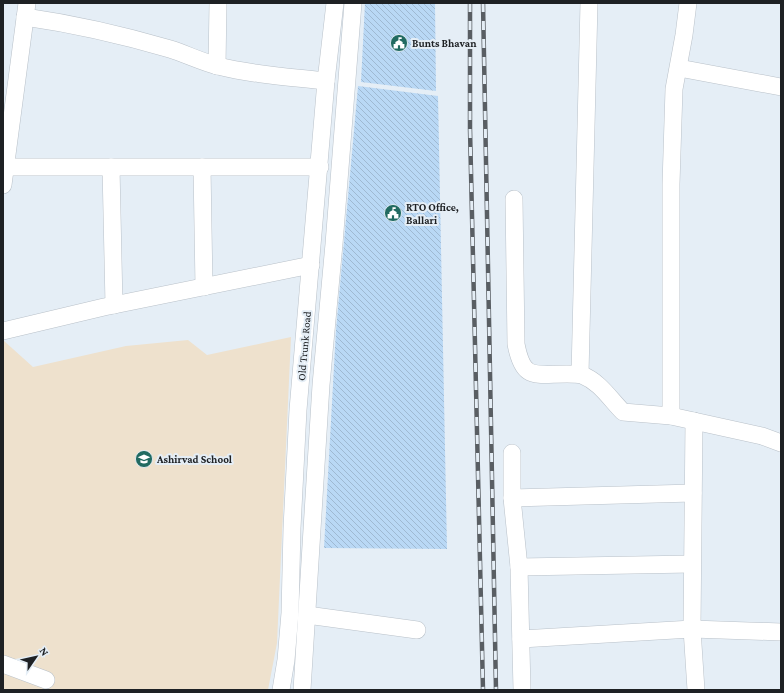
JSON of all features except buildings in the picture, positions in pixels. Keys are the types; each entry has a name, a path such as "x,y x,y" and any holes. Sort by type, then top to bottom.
{"street":[{"path":"217,66 218,3"},
{"name":"Old Trunk Road","path":"281,690 286,660 290,613 292,528 298,410 320,166 326,81 335,3"},
{"name":"Old Trunk Road","path":"306,690 307,615 320,413 353,3"},
{"path":"580,374 590,3"},
{"path":"671,416 671,184 674,89 679,68 688,3"},
{"path":"3,185 26,10 57,21 132,39 217,66 251,74 326,81"},
{"path":"679,68 781,88"},
{"path":"5,167 320,166"},
{"path":"111,167 114,305"},
{"path":"202,167 204,286"},
{"path":"514,199 516,344 519,358 524,370 532,374 580,374 594,381 623,412 671,416 762,436 781,443"},
{"path":"3,331 114,305 311,265"},
{"path":"298,410 320,413"},
{"path":"694,421 692,629 696,690"},
{"path":"512,452 512,498 519,567 522,690"},
{"path":"512,498 693,493"},
{"path":"519,567 692,564"},
{"path":"307,615 417,630"},
{"path":"521,639 692,629 781,632"},
{"path":"3,664 46,680"}],"shaded area":[{"name":"Ashirvad School","path":"291,337 277,643 268,690 3,690 3,340 33,367 126,346 188,340 207,355"}],"railway":[{"path":"470,3 470,129 483,690"},
{"path":"483,3 496,690"}],"place":[{"name":"Bunts Bhavan","path":"399,43"},
{"name":"RTO Office, Ballari","path":"393,213"},
{"name":"Ashirvad School","path":"144,459"}]}
